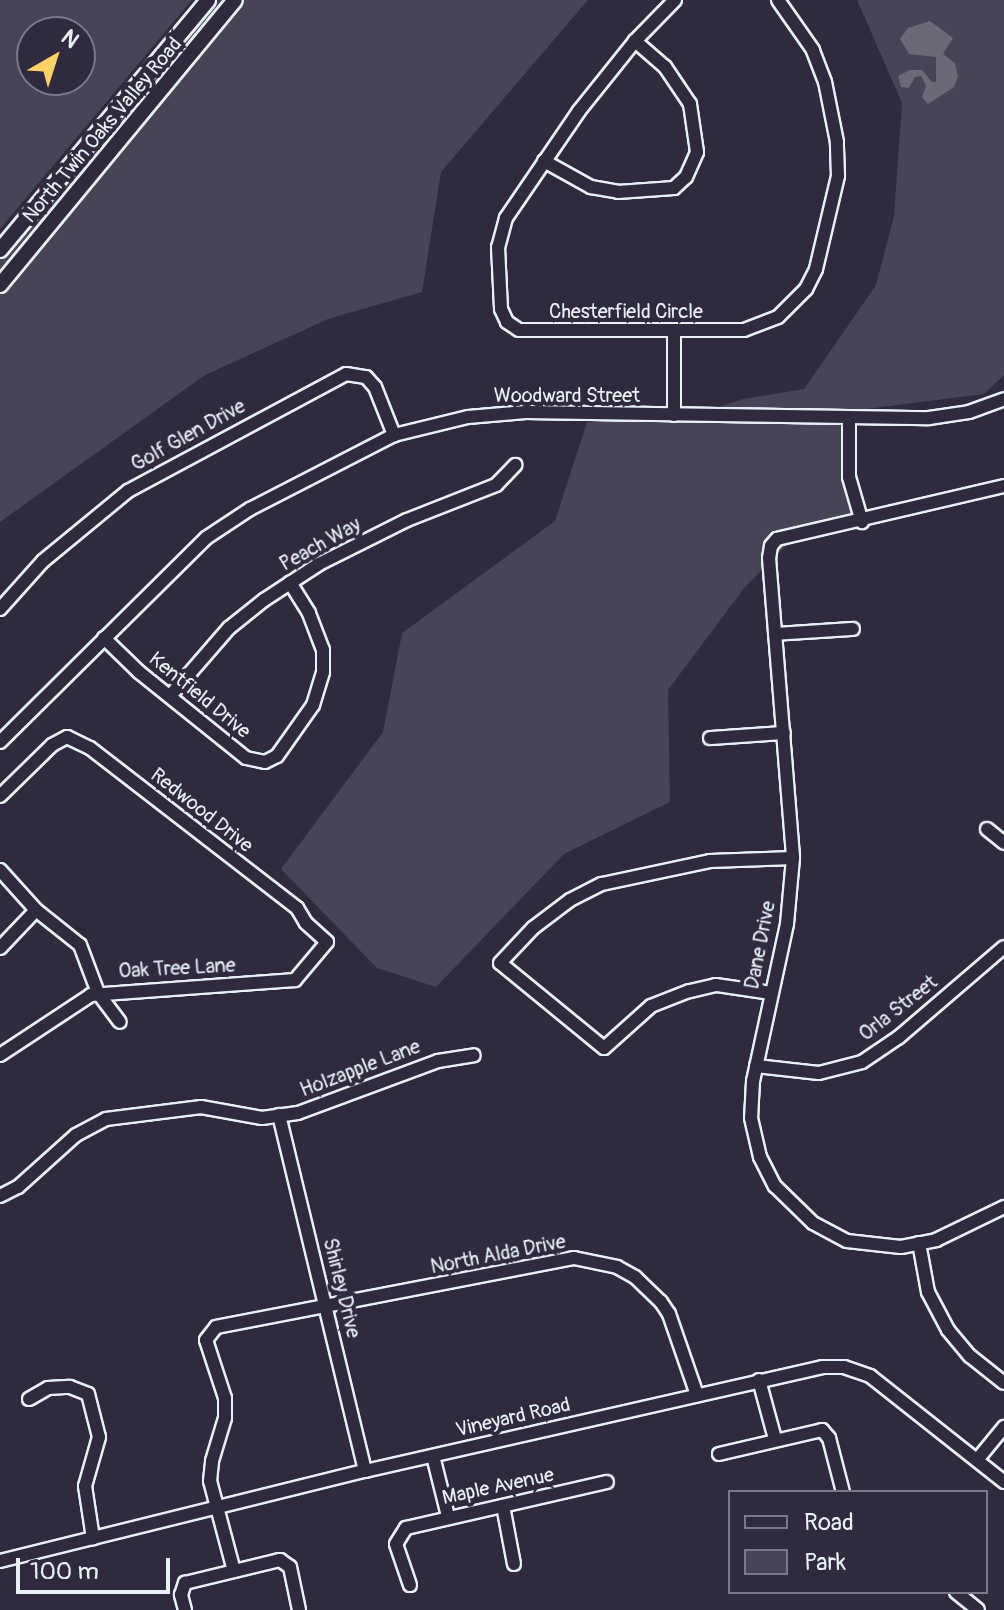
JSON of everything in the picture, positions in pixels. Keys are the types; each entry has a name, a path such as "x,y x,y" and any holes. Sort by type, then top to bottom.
{"main road":[{"name":"North Twin Oaks Valley Road","path":"0,250 208,0"},
{"name":"North Twin Oaks Valley Road","path":"0,285 235,0"}],"street":[{"name":"Chesterfield Circle","path":"675,0 635,41 512,205 498,247 501,309 507,322 519,330 744,330 778,317 796,301 816,269 838,176 836,131 825,82 813,50 778,0"},
{"path":"544,161 591,187 618,192 674,188 686,177 697,152 690,104 665,67 635,41"},
{"path":"674,332 674,415"},
{"name":"Golf Glen Drive","path":"0,609 43,561 128,491 346,374 366,377 375,387 394,435"},
{"name":"Woodward Street","path":"0,742 206,538 250,509 394,435 468,417 526,412 929,418 969,412 1004,399"},
{"path":"849,418 849,477 862,522 1004,486"},
{"name":"Peach Way","path":"170,696 229,628 290,582 407,520 496,485 515,465"},
{"name":"Dane Drive","path":"862,522 777,539 771,546 793,858 787,924 756,1066 751,1118 760,1157 775,1186 798,1212 847,1241 901,1247 936,1240 1004,1207"},
{"name":"Kentfield Drive","path":"104,638 246,758 265,762 277,756 313,705 323,672 323,650 309,613 290,582"},
{"path":"775,634 853,629"},
{"path":"710,738 784,733"},
{"name":"Redwood Drive","path":"0,796 52,745 67,737 90,748 297,908 306,923"},
{"path":"987,829 1004,843"},
{"path":"771,993 716,985 689,991 651,1006 604,1048 500,963 533,928 570,900 602,884 710,861 793,858"},
{"path":"0,870 36,910 80,945 98,993 120,1022"},
{"path":"0,948 36,910"},
{"name":"Oak Tree Lane","path":"0,1055 98,993 295,980 327,942 306,923"},
{"name":"Orla Street","path":"756,1066 819,1073 862,1062 899,1037 1004,947"},
{"name":"Holzapple Lane","path":"0,1196 18,1187 76,1135 106,1119 201,1107 247,1116 298,1113 438,1061 474,1055"},
{"name":"Shirley Drive","path":"279,1115 365,1471"},
{"path":"919,1243 928,1292 948,1330 970,1356 1004,1383"},
{"name":"North Alda Drive","path":"217,1507 210,1481 212,1461 225,1418 225,1398 206,1340 216,1327 574,1258 617,1267 635,1277 669,1314 697,1395"},
{"name":"Vineyard Road","path":"0,1561 365,1471 822,1367 859,1372 902,1399 1004,1482"},
{"path":"759,1380 775,1439"},
{"path":"29,1399 48,1388 70,1387 88,1394 99,1437 85,1486 93,1538"},
{"path":"977,1460 1004,1427"},
{"path":"719,1454 818,1429 829,1438 842,1490"},
{"path":"433,1456 448,1516"},
{"name":"Maple Avenue","path":"410,1585 396,1544 406,1528 607,1482"},
{"path":"503,1506 514,1564"},
{"path":"217,1507 234,1571"},
{"path":"185,1610 181,1595 185,1583 285,1561 290,1567 299,1610"},
{"path":"958,1594 978,1610"}],"green space":[{"path":"0,0 192,0 0,229"},
{"path":"199,0 588,0 441,172 422,292 328,319 205,375 0,522 0,249"},
{"path":"857,0 1004,0 1004,375 984,394 811,416 849,417 849,468 861,521 795,537 745,587 668,690 670,802 564,854 436,987 377,968 281,869 383,732 402,633 555,521 587,422 692,416 743,399 804,389 876,285 894,216 902,103"}],"water":[{"path":"930,21 953,38 943,54 955,63 958,77 954,87 928,104 922,97 926,86 921,76 915,77 909,88 901,87 898,76 910,70 922,70 932,82 936,82 936,57 909,54 900,39 908,28"}]}
